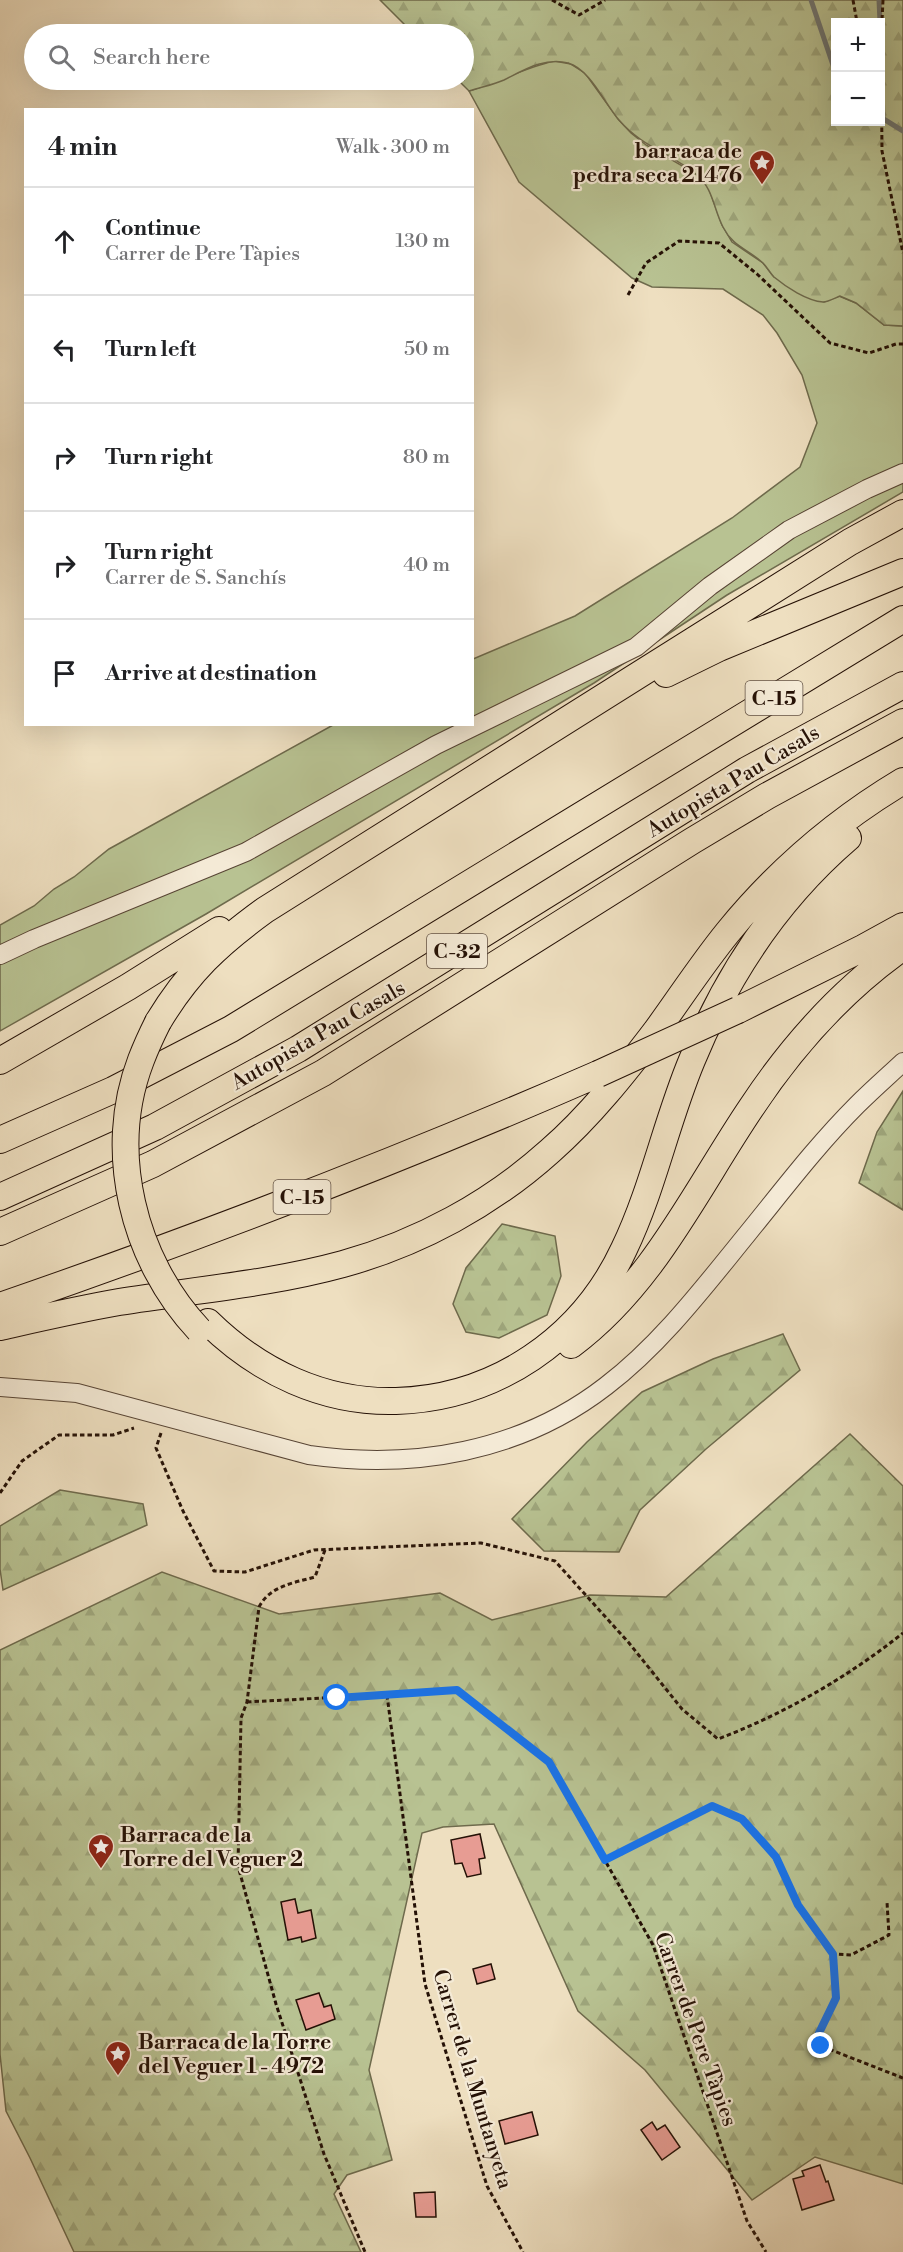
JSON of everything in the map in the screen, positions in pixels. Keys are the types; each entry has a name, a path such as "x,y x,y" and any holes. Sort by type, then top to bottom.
{"highway":[{"path":"903,513 850,542 377,838 265,910 219,946 195,969 173,997 143,1098 139,1139 140,1180 148,1220 165,1263 203,1326 236,1363 264,1380 320,1403 380,1413 441,1408 470,1401 521,1379 545,1364 588,1333 627,1294 671,1237 749,1110 795,1047 845,994 903,948"},
{"path":"164,1024 204,976 246,938 314,892 592,716 644,685 719,648 903,572"},
{"name":"C-15","path":"0,1140 113,1089 231,1029 903,619"},
{"name":"Autopista Pau Casals","path":"0,1197 155,1127 298,1049 738,776 903,685"},
{"name":"Autopista Pau Casals","path":"0,1232 153,1164 322,1073 702,835 844,753 903,722"},
{"path":"0,1327 118,1302 252,1282 343,1264 421,1236 484,1202 551,1150 588,1113 656,1031 728,933 785,870 840,824 903,781"},
{"path":"203,1326 270,1370 314,1389 354,1399 391,1401 439,1397 491,1381 516,1369 538,1354 584,1313 599,1293 624,1250 646,1196 692,1059 730,980 746,954 786,899 822,861 852,835 903,797"},
{"path":"0,1061 128,987 268,900 377,838"},
{"name":"C-15","path":"0,1306 299,1198 498,1117 738,1010 903,926"}],"street":[{"path":"0,955 246,852 436,746 636,647 710,586 789,530 903,473"},
{"path":"0,1387 77,1393 309,1455 349,1460 431,1457 474,1449 511,1438 575,1408 607,1386 676,1321 804,1163 856,1106 903,1062"}],"path":[{"path":"552,0 579,15 605,0"},
{"path":"853,0 856,18"},
{"path":"882,72 883,0"},
{"path":"882,126 882,151 903,253"},
{"path":"628,295 646,263 679,241 719,243 757,274 830,343 869,353 903,344"},
{"path":"165,1417 156,1448 183,1511 214,1571 245,1572 314,1550 481,1543 555,1561 629,1643 682,1709 718,1739 748,1728 832,1684 903,1633"},
{"path":"0,1493 22,1461 59,1435 113,1435 134,1428"},
{"path":"325,1549 315,1577 279,1588 264,1597 259,1607 247,1702 241,1718 238,1866 276,2004 324,2154 365,2252"},
{"name":"Carrer de Pere Tàpies","path":"247,1702 457,1690 549,1762 653,1945 747,2221 766,2252"},
{"name":"Carrer de la Muntanyeta","path":"387,1695 425,1984 486,2186 522,2252"},
{"path":"605,1860 712,1806 742,1819 776,1857 798,1905 833,1954 836,1998 819,2033 821,2046 903,2078"},
{"path":"833,1954 851,1955 889,1935 887,1902"}],"green space":[{"path":"380,0 903,0 903,326 884,325 856,303 840,296 825,302 817,301 797,293 779,281 763,263 727,234 707,186 702,180 687,167 628,130 583,72 568,63 559,62 543,63 500,82 474,90 474,24 404,24"},
{"path":"554,61 571,64 585,73 631,133 646,145 698,175 709,189 722,225 732,242 763,263 774,277 824,302 839,296 856,303 884,325 903,326 903,492 727,595 594,683 206,914 0,1031 0,925 34,906 109,849 331,726 474,726 474,659 575,616 732,518 800,467 817,423 802,375 777,333 763,315 723,289 652,287 632,278 519,182 469,91"},
{"path":"903,1091 903,1210 859,1183 877,1132"},
{"path":"502,1224 555,1236 561,1276 547,1315 499,1338 466,1332 453,1304 466,1268"},
{"path":"783,1334 800,1370 706,1449 640,1510 619,1552 544,1551 512,1519 587,1442 642,1392 713,1359"},
{"path":"850,1434 903,1486 903,2184 815,2157 752,2200 645,2070 578,2011 494,1824 443,1827 422,1833 369,2070 392,2160 347,2175 334,2194 361,2252 74,2252 6,2111 0,2054 0,1650 162,1572 279,1614 440,1593 492,1620 590,1595 666,1597"},
{"path":"60,1490 143,1504 147,1525 3,1590 0,1569 0,1526"}],"building":[{"path":"480,1834 485,1858 479,1859 481,1874 467,1877 462,1863 455,1864 451,1840"},
{"path":"295,1899 298,1913 311,1910 316,1938 302,1942 301,1937 288,1940 281,1902"},
{"path":"491,1964 495,1979 477,1984 473,1969"},
{"path":"319,1993 324,2007 331,2005 335,2019 306,2030 296,2000"},
{"path":"532,2112 538,2135 505,2144 499,2121"},
{"path":"652,2122 657,2130 665,2125 680,2147 662,2160 641,2130"},
{"path":"820,2165 834,2200 802,2210 793,2179 804,2176 802,2171"},
{"path":"435,2192 436,2217 416,2217 414,2193"}],"waterway":[{"path":"811,0 835,72"},
{"path":"879,0 880,18"},
{"path":"885,120 903,131"}],"place":[{"name":"barraca de pedra seca 21476","path":"762,186"},
{"name":"Barraca de la Torre del Veguer 2","path":"101,1870"},
{"name":"Barraca de la Torre del Veguer 1 - 4972","path":"118,2077"}],"route":[{"path":"337,1698 457,1690 549,1762 605,1860 712,1806 742,1819 776,1857 798,1905 833,1954 836,1998 819,2033 821,2046"}]}
